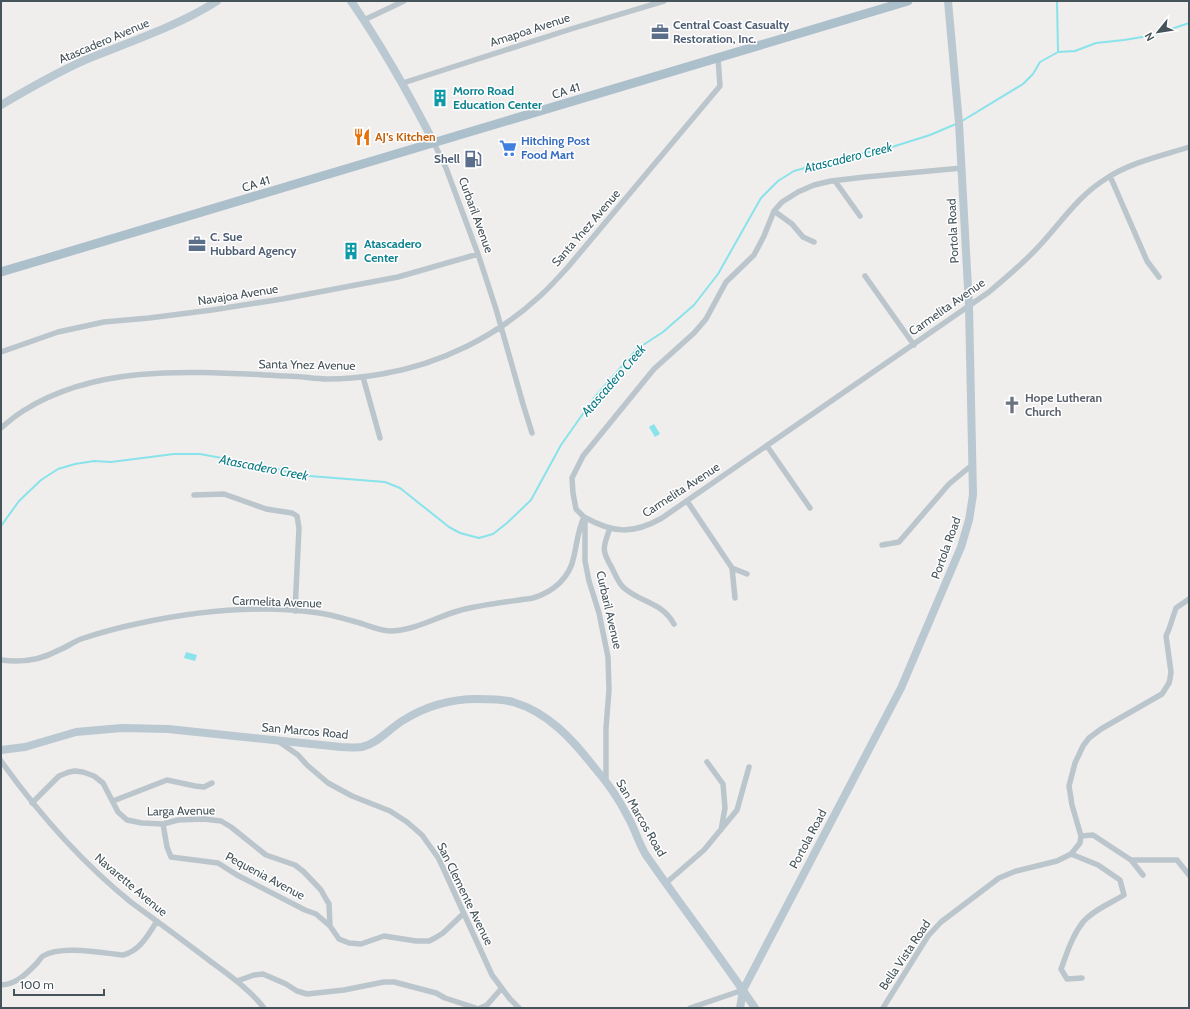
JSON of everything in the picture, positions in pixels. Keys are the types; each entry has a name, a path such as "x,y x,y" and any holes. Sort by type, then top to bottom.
{"main road":[{"name":"CA 41","path":"1,272 908,1"}],"street":[{"name":"Atascadero Avenue","path":"1,105 32,86 83,61 169,26 216,1"},
{"name":"Curbaril Avenue","path":"351,1 403,83 446,168 478,254 501,326 532,433"},
{"path":"364,20 404,1"},
{"name":"Amapoa Avenue","path":"403,83 564,31 664,1"},
{"name":"Portola Road","path":"740,1008 743,990 908,672 966,535 973,495 969,306 962,168 948,1"},
{"name":"Santa Ynez Avenue","path":"1,428 23,411 54,395 81,385 109,378 167,372 290,376 328,379 363,377 409,368 460,350 485,337 520,313 541,295 568,267 720,86 718,58"},
{"name":"Carmelita Avenue","path":"1,660 24,661 42,658 79,640 117,628 171,616 253,609 295,611 318,613 381,630 392,631 411,627 441,616 470,608 532,598 541,595 556,587 569,572 574,558 579,527 584,517 596,524 610,528 628,530 641,529 662,518 990,292 1016,270 1041,244 1074,204 1094,186 1130,166 1189,146"},
{"path":"584,517 576,508 572,478 583,456 654,369 694,333 706,319 726,282 754,254 764,236 774,211 782,202 798,192 814,185 835,181 962,168"},
{"path":"1110,176 1147,261 1159,277"},
{"path":"835,181 860,216"},
{"path":"774,211 792,224 803,237 814,242"},
{"name":"Navajoa Avenue","path":"1,352 58,332 104,322 212,310 282,299 398,277 478,254"},
{"path":"865,276 914,345"},
{"path":"363,377 380,438"},
{"path":"767,446 810,508"},
{"path":"882,545 899,542 949,484 972,465"},
{"path":"194,495 224,494 266,509 292,513 297,516 299,528 295,611"},
{"path":"687,501 732,568 735,598"},
{"name":"Curbaril Avenue","path":"584,517 586,528 585,561 589,581 599,613 608,658 609,690 606,728 606,781"},
{"path":"610,528 604,546 605,556 622,586 669,615 674,624"},
{"path":"732,568 747,574"},
{"path":"1082,978 1067,979 1061,969 1071,941 1084,921 1101,908 1124,895 1120,880 1098,865 1071,854 1080,843 1081,836 1070,794 1071,775 1083,746 1089,738 1101,729 1162,694 1169,683 1171,672 1166,636 1176,608 1189,600"},
{"name":"San Marcos Road","path":"1,750 25,747 76,732 122,728 168,729 341,747 361,747 377,741 402,721 422,711 444,703 472,699 512,702 525,706 547,718 559,728 577,745 606,781 628,816 645,853 755,1008"},
{"name":"San Clemente Avenue","path":"276,740 298,755 318,775 340,790 390,811 414,828 428,842 438,859 492,975 501,989 519,1008"},
{"name":"Navarette Avenue","path":"1,761 32,803 64,840 96,872 157,921 237,981 264,1008"},
{"path":"706,762 723,784 725,808 721,830"},
{"path":"666,883 704,850 737,810 749,767"},
{"name":"Larga Avenue","path":"32,803 59,776 76,771 94,776 103,783 118,812 127,820 142,823 163,824 178,820 204,819 220,821 231,827 266,855 294,865 304,872 321,890 329,904 330,926"},
{"path":"113,801 167,780 204,787 212,783"},
{"name":"Pequenia Avenue","path":"163,824 167,847 171,857 218,863 236,875 305,910 316,914 330,926"},
{"path":"1081,836 1093,835 1131,860 1143,875"},
{"name":"Bella Vista Road","path":"883,1008 928,936 944,919 999,878 1016,871 1057,861 1071,854"},
{"path":"1131,860 1177,860 1189,875"},
{"path":"330,926 339,938 349,943 361,944 384,936 422,942 435,938 463,914"},
{"path":"1,985 17,981 23,977 43,956 67,949 123,954 129,953 139,947 157,921"},
{"path":"237,981 254,975 263,974 286,984 297,991 307,994 344,990 384,982 394,982 436,993 445,998 476,1008"},
{"path":"480,1008 487,1005 501,989"},
{"path":"690,1008 743,990"}],"water":[{"path":"654,424 660,434 655,437 649,427"},
{"path":"186,652 197,655 195,661 184,658"}],"waterway":[{"path":"1057,1 1058,52"},
{"name":"Atascadero Creek","path":"962,121 1023,84 1033,74 1040,62 1058,52 1075,51 1096,43 1154,35 1189,23"},
{"name":"Atascadero Creek","path":"1,526 19,501 41,480 58,469 94,461 111,462 174,454 200,454 271,467 297,475 385,482 400,488 449,527 460,533 479,538 493,534 531,500 561,445 594,398 637,349 663,332 694,305 718,274 761,198 778,181 794,171 833,160 892,147 930,135 956,124"}],"place":[{"name":"Central Coast Casualty Restoration, Inc.","path":"660,32"},
{"name":"Morro Road Education Center","path":"440,98"},
{"name":"AJ’s Kitchen","path":"362,137"},
{"name":"Hitching Post Food Mart","path":"508,148"},
{"name":"Shell","path":"473,159"},
{"name":"C. Sue Hubbard Agency","path":"197,244"},
{"name":"Atascadero Center","path":"351,251"},
{"name":"Hope Lutheran Church","path":"1012,405"}]}
